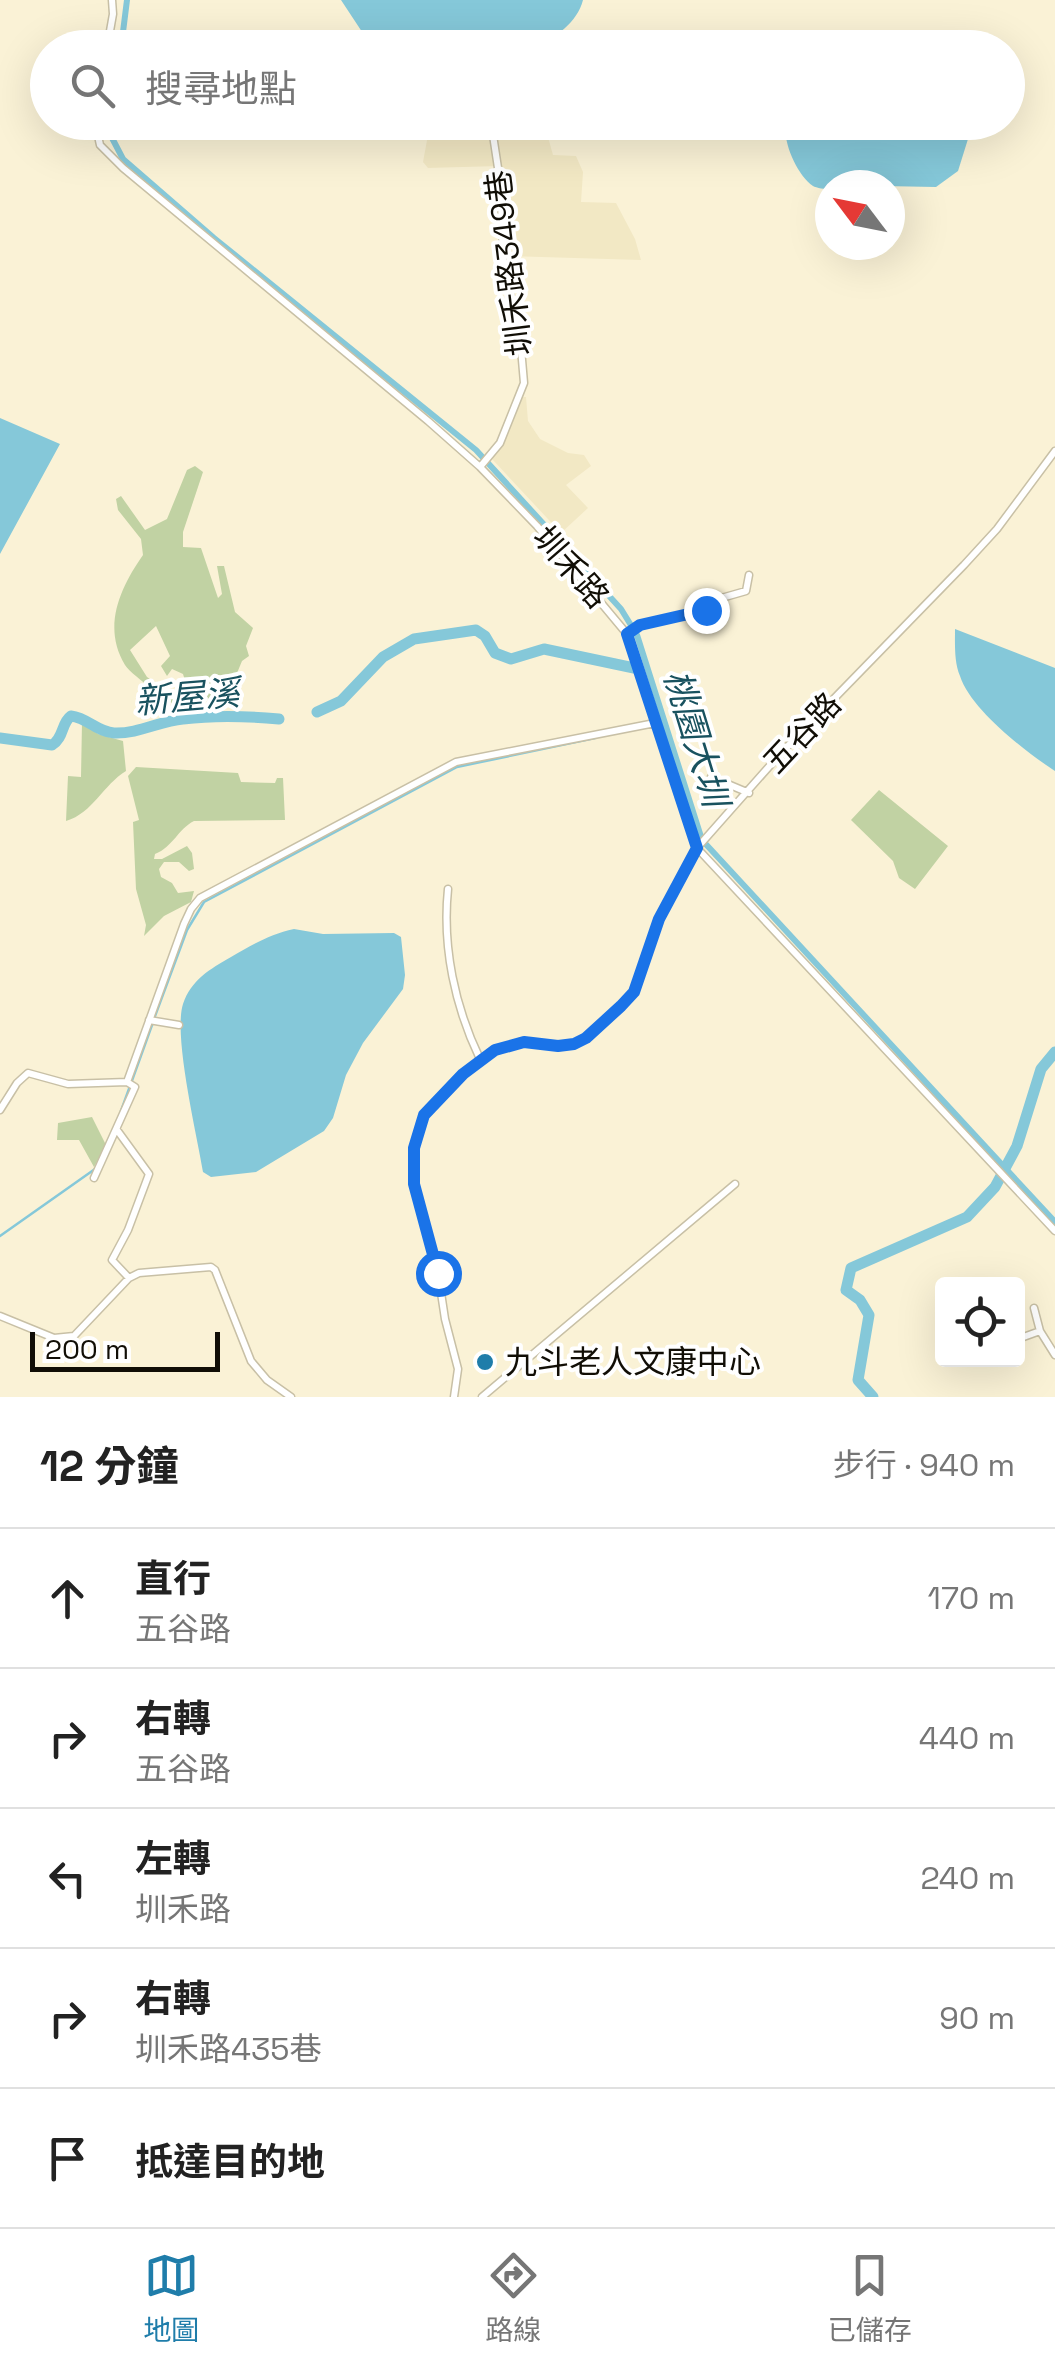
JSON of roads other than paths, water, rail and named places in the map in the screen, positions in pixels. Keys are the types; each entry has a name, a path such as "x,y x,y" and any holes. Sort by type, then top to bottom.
{"street":[{"path":"110,30 112,0"},
{"name":"圳禾路","path":"99,140 123,168 482,466 631,630 656,722 703,842 1055,1231"},
{"name":"圳禾路349巷","path":"482,466 500,442 524,383 519,325 504,272 500,181 494,140"},
{"name":"五谷路","path":"454,1397 458,1369 414,1184 414,1148 428,1109 480,1059 495,1050 524,1042 574,1044 621,1006 634,992 659,919 703,842 782,752 986,541 1055,451"},
{"path":"631,630 706,610 718,599 746,591 749,574"},
{"path":"94,1178 117,1130 149,1020 191,909 200,898 456,762 656,722"},
{"path":"711,777 749,793"},
{"path":"448,889 447,930 456,999 480,1059"},
{"path":"149,1020 179,1024"},
{"path":"0,1110 28,1073 68,1084 131,1085"},
{"path":"117,1130 149,1174 112,1260 129,1278"},
{"path":"482,1397 735,1184"},
{"path":"0,1316 54,1338 74,1336 129,1278 139,1273 211,1267 251,1361 267,1380 291,1397"},
{"path":"1034,1308 1040,1331 1055,1355"},
{"path":"1025,1337 1040,1331"}],"water":[{"path":"341,0 583,0 562,30 361,30"},
{"path":"787,140 968,140 958,171 936,187 905,186 905,170 815,170 815,186 796,166"},
{"path":"0,418 60,444 0,554"},
{"path":"955,629 1055,668 1055,771 1015,742 975,703 958,671"},
{"path":"294,929 323,934 394,933 401,937 403,989 363,1043 324,1131 256,1172 211,1177 203,1172 187,1086 181,1039 183,1004 196,982 216,966 261,940"}],"waterway":[{"name":"桃園大圳","path":"123,30 127,0"},
{"name":"桃園大圳","path":"113,140 123,159 214,238 476,450 621,609 637,635 702,840 1055,1222"},
{"name":"新屋溪","path":"317,712 341,701 383,657 414,639 476,630 485,636 495,653 511,659 544,649 634,668"},
{"name":"新屋溪","path":"0,738 52,745 71,716 114,733 195,718 279,719"},
{"path":"155,1016 187,930 204,902 457,767 595,738"},
{"path":"121,1111 152,1025"},
{"path":"873,1397 858,1380 869,1315 860,1300 846,1290 851,1268 967,1217 995,1187 1017,1146 1041,1069 1055,1052"},
{"path":"0,1236 95,1169"}],"place":[{"name":"九斗老人文康中心","path":"485,1362"}]}
